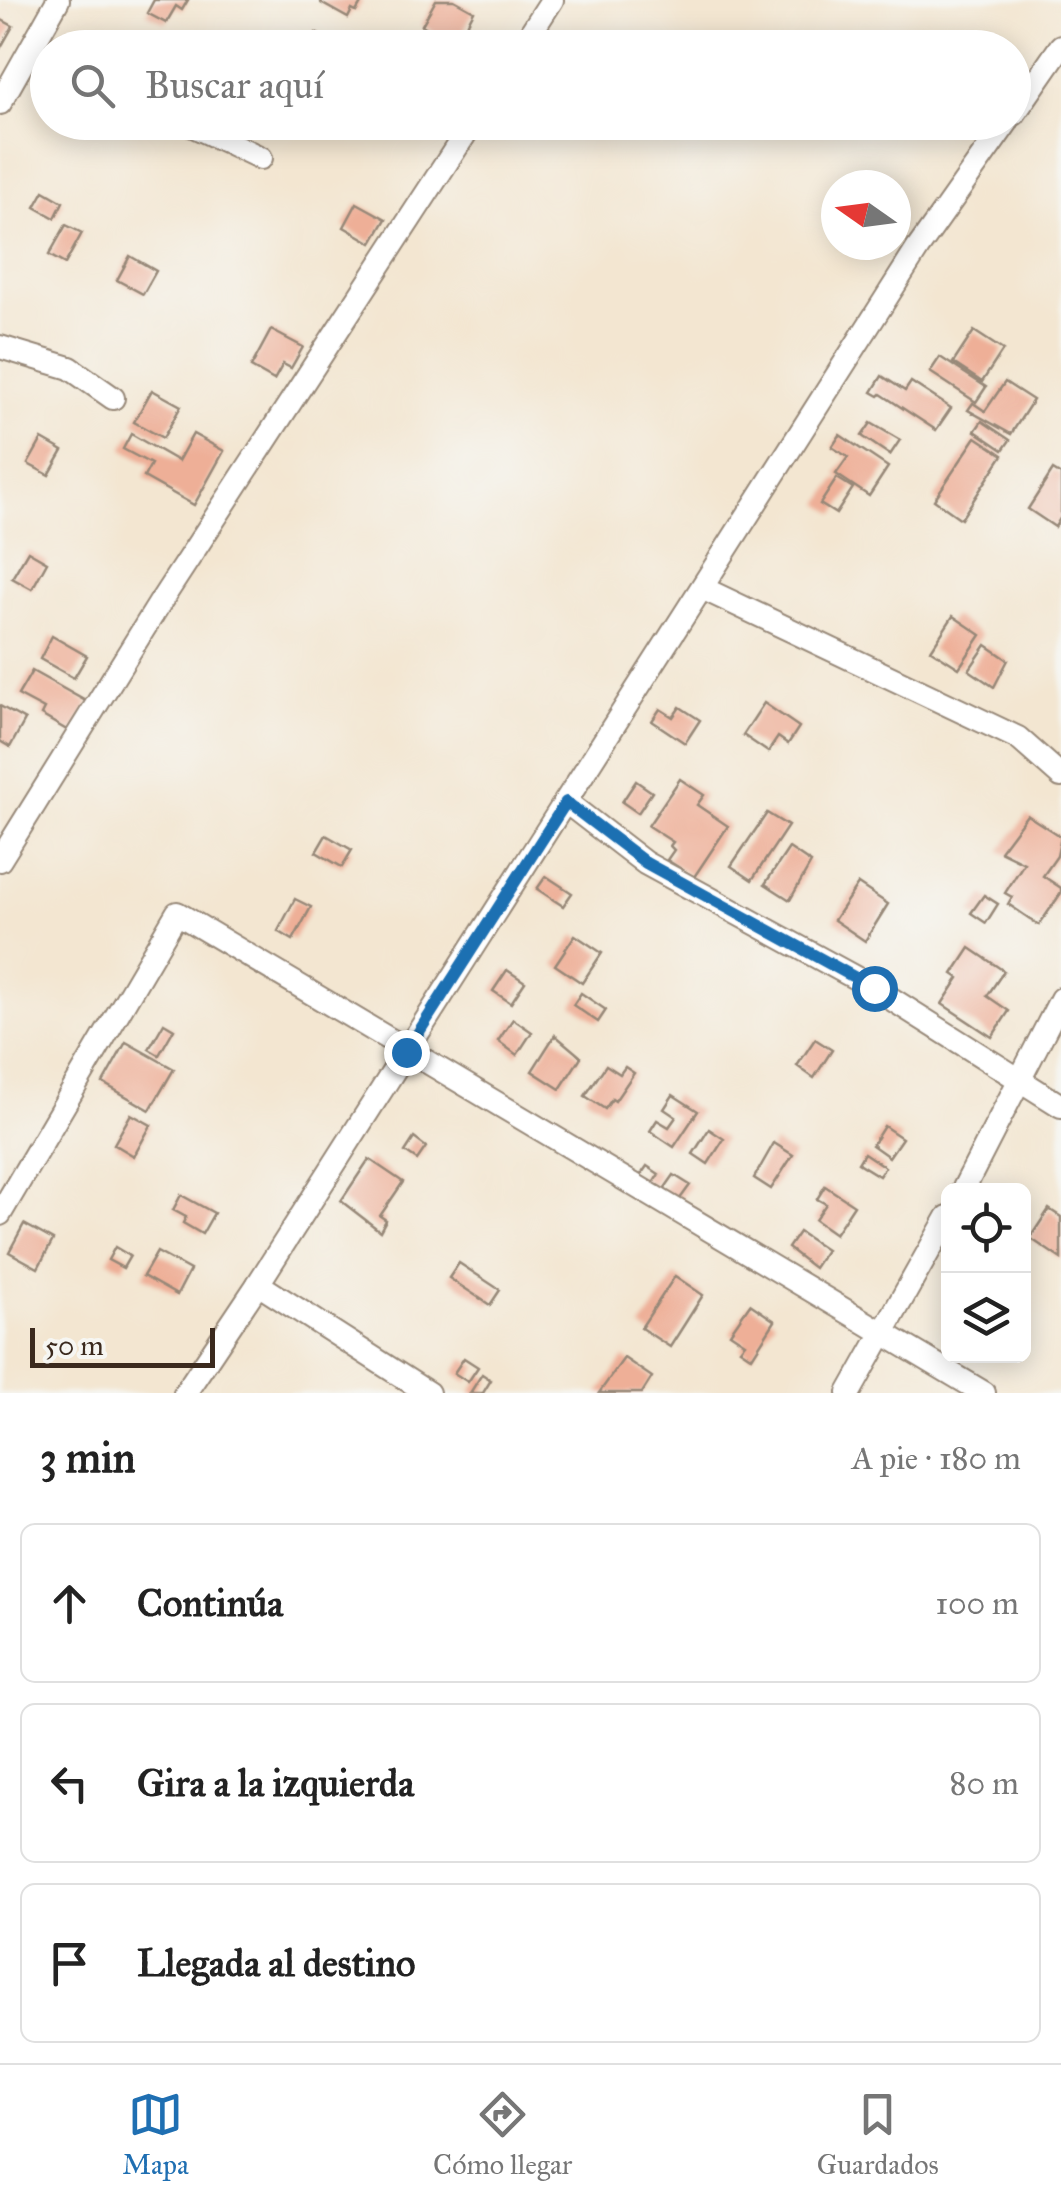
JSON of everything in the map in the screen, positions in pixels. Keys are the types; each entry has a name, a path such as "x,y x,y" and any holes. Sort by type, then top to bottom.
{"street":[{"path":"47,30 58,0"},
{"path":"533,30 552,0"},
{"path":"1031,89 1061,46"},
{"path":"0,104 30,65"},
{"path":"223,140 261,158"},
{"path":"0,860 162,601 461,140"},
{"path":"184,1393 258,1284 918,248 994,140"},
{"path":"0,347 70,368 113,398"},
{"path":"702,588 1018,738 1061,776"},
{"path":"566,802 646,863 874,988 1061,1106"},
{"path":"0,1214 177,913 984,1393"},
{"path":"967,1183 1061,999"},
{"path":"848,1393 941,1229"},
{"path":"258,1284 428,1393"}],"building":[{"path":"154,0 188,0 182,10 176,6 166,23 147,13"},
{"path":"363,0 348,18 321,3"},
{"path":"436,0 454,0 474,11 464,30 430,30 422,25"},
{"path":"0,19 13,26 0,49"},
{"path":"44,191 63,202 55,218 35,207"},
{"path":"357,203 386,219 372,243 344,227"},
{"path":"66,225 82,233 65,264 49,255"},
{"path":"130,256 156,271 143,294 117,280"},
{"path":"271,330 303,347 291,368 283,364 274,380 251,367"},
{"path":"974,331 1003,350 982,382 953,363"},
{"path":"940,357 986,387 976,402 930,372"},
{"path":"882,376 905,391 911,382 951,408 936,430 872,392"},
{"path":"1005,382 1033,400 1011,434 968,410 973,403 985,411"},
{"path":"152,390 181,406 163,438 134,422"},
{"path":"982,421 1010,440 1003,450 975,431"},
{"path":"871,423 900,440 890,455 862,436"},
{"path":"131,434 178,461 193,434 224,451 194,505 144,477 151,464 123,449"},
{"path":"840,435 888,467 869,496 836,474 848,457 832,447"},
{"path":"976,437 1003,455 961,519 934,500"},
{"path":"42,439 63,451 49,475 28,464"},
{"path":"1053,470 1061,475 1061,517 1055,527 1028,509"},
{"path":"837,478 853,488 836,514 820,504"},
{"path":"28,551 47,562 32,589 12,578"},
{"path":"953,616 981,635 959,668 931,650"},
{"path":"52,636 87,656 74,678 40,659"},
{"path":"986,645 1008,660 994,687 969,670"},
{"path":"32,671 89,703 72,733 41,715 44,709 18,695"},
{"path":"764,703 799,727 788,744 778,737 768,752 743,735"},
{"path":"0,706 25,720 10,747 0,741"},
{"path":"680,707 700,720 685,743 652,721 660,709 673,717"},
{"path":"680,779 704,795 697,805 728,826 694,877 667,860 674,850 670,846 673,842 648,826"},
{"path":"636,781 652,792 638,813 622,802"},
{"path":"767,813 788,826 752,880 731,866"},
{"path":"1027,815 1061,837 1057,856 1043,876 1061,888 1061,893 1039,925 1008,904 1012,897 1005,893 1024,863 1000,851"},
{"path":"326,835 352,850 342,867 316,852"},
{"path":"789,848 811,863 790,900 765,884"},
{"path":"546,876 572,893 563,906 537,889"},
{"path":"858,884 888,904 865,941 834,920"},
{"path":"984,895 998,904 986,923 971,913"},
{"path":"295,899 311,907 293,940 278,931"},
{"path":"575,935 602,953 582,983 555,965"},
{"path":"970,948 1004,971 987,996 1009,1011 992,1037 942,1004 959,978 953,974"},
{"path":"507,970 525,982 511,1003 493,991"},
{"path":"581,993 606,1010 598,1022 573,1005"},
{"path":"513,1019 532,1032 517,1055 498,1041"},
{"path":"164,1023 174,1029 159,1055 149,1049"},
{"path":"555,1035 581,1057 560,1089 532,1071"},
{"path":"815,1039 832,1050 814,1078 797,1066"},
{"path":"126,1042 174,1069 150,1110 103,1083"},
{"path":"606,1065 620,1074 625,1067 634,1073 605,1109 585,1096"},
{"path":"673,1095 698,1111 674,1147 650,1131 657,1120 669,1127 676,1117 664,1109"},
{"path":"131,1114 151,1125 134,1156 114,1144"},
{"path":"884,1126 902,1138 889,1157 872,1145"},
{"path":"709,1129 724,1139 708,1164 693,1154"},
{"path":"414,1138 426,1147 417,1160 405,1152"},
{"path":"774,1143 793,1155 771,1189 754,1178"},
{"path":"864,1153 885,1167 879,1176 858,1163"},
{"path":"369,1159 403,1182 380,1216 386,1220 380,1231 341,1201"},
{"path":"647,1166 659,1174 652,1185 640,1176"},
{"path":"674,1175 690,1185 677,1203 662,1192"},
{"path":"825,1186 854,1205 835,1234 815,1220 826,1204 817,1199"},
{"path":"181,1195 214,1213 202,1234 183,1223 186,1217 173,1210"},
{"path":"1049,1209 1061,1217 1061,1259 1031,1239"},
{"path":"24,1224 53,1240 38,1268 9,1252"},
{"path":"799,1232 826,1250 814,1268 788,1248"},
{"path":"115,1247 130,1256 123,1268 108,1260"},
{"path":"157,1252 190,1270 177,1295 143,1276"},
{"path":"459,1263 500,1290 490,1305 449,1278"},
{"path":"675,1276 703,1295 670,1347 641,1328"},
{"path":"750,1304 775,1321 752,1357 740,1349 745,1343 730,1333"},
{"path":"464,1358 478,1367 468,1382 454,1373"},
{"path":"624,1358 652,1377 642,1393 599,1393"},
{"path":"482,1374 491,1380 483,1393 470,1393"}],"route":[{"path":"406,1052 566,802 646,863 874,988"}]}
